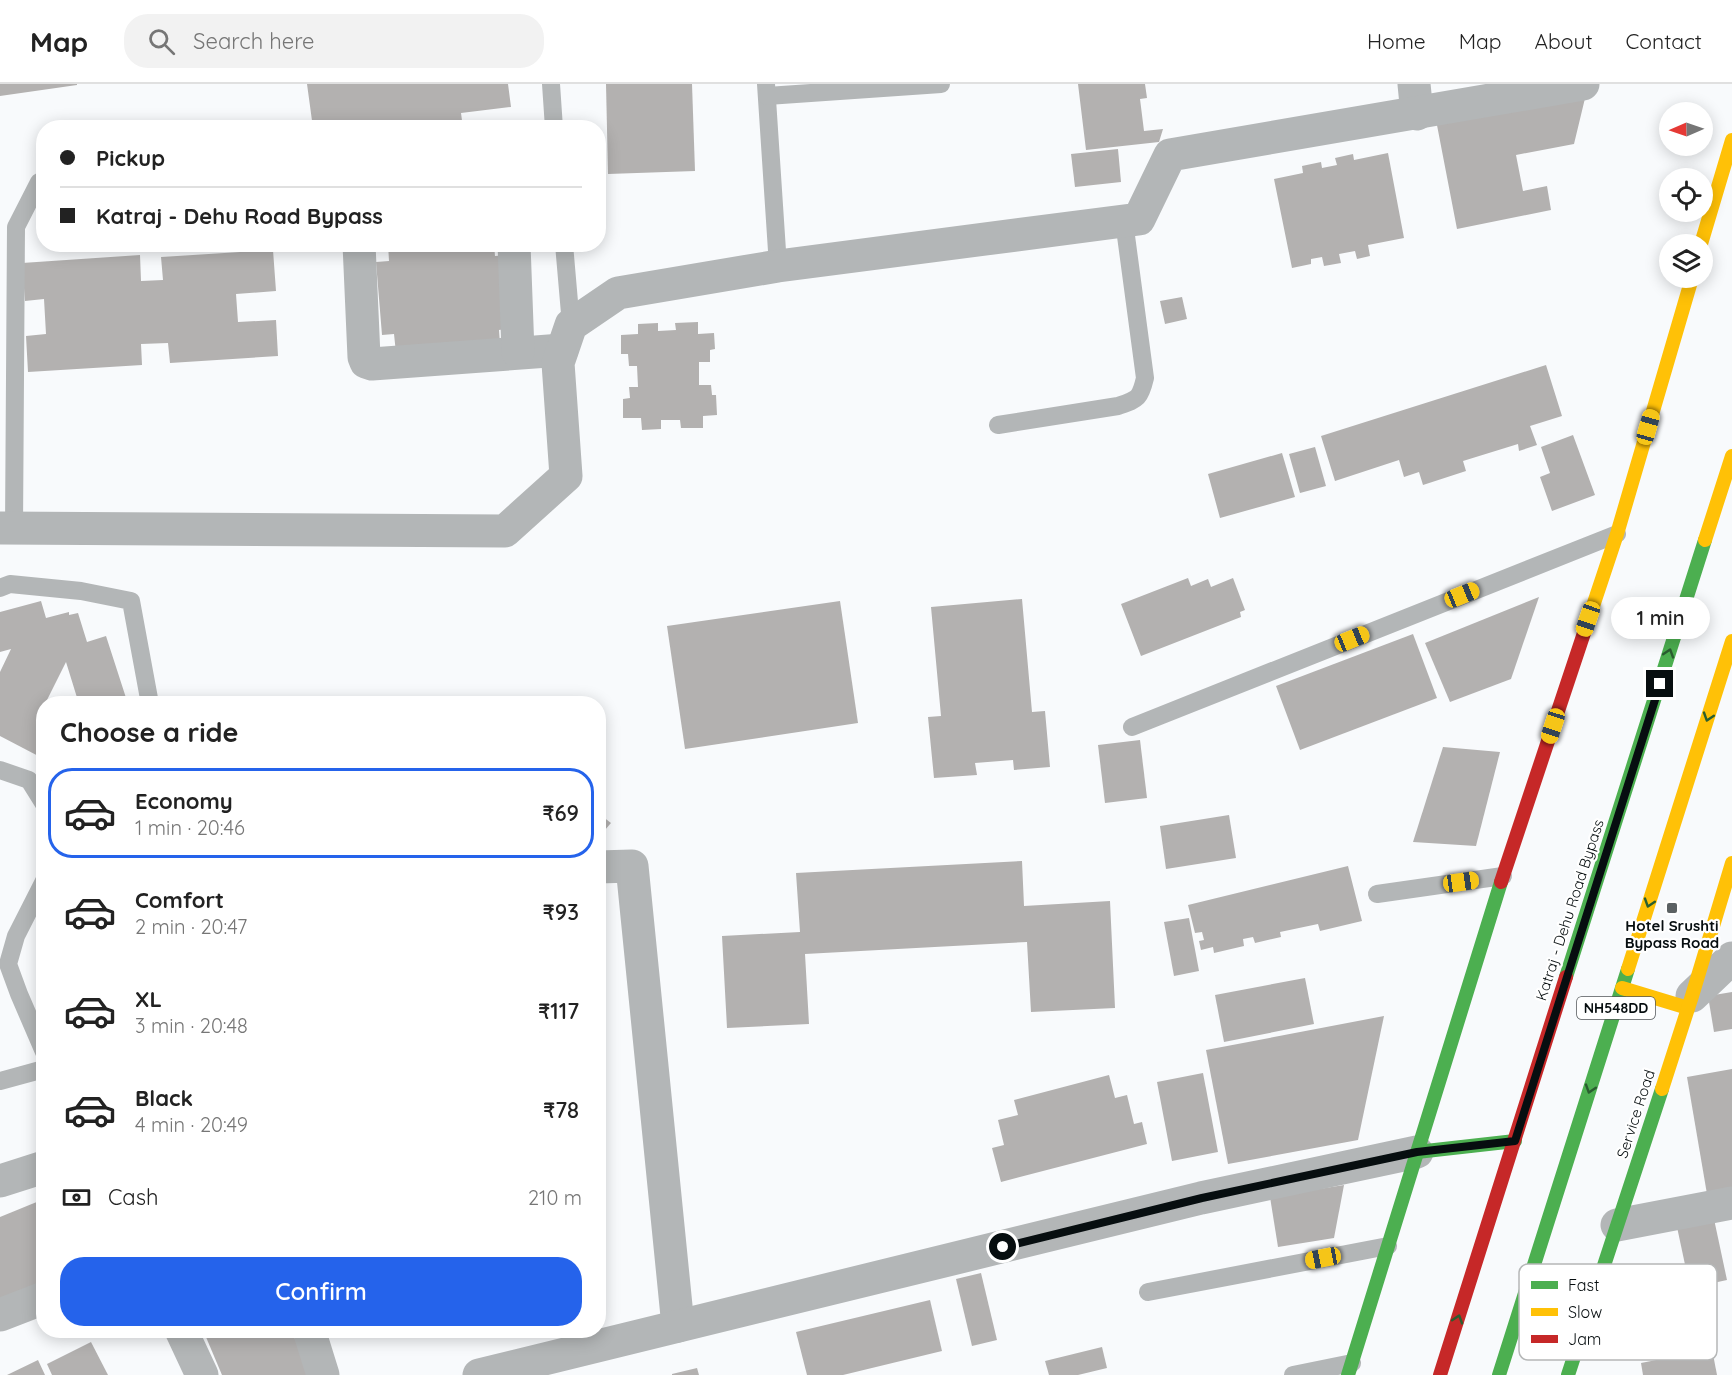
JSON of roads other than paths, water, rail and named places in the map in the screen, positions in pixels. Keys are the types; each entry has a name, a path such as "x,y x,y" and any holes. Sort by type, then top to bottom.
{"main road":[{"path":"1704,234 1732,140"},
{"path":"1350,1369 1503,876 1617,534 1689,288"},
{"name":"Katraj - Dehu Road Bypass","path":"1440,1375 1732,456"},
{"name":"NH548DD","path":"1534,1264 1732,641"},
{"name":"Service Road","path":"1604,1264 1690,1002 1723,920 1732,863"},
{"path":"1622,988 1690,1002"},
{"path":"1417,1152 1515,1141"},
{"name":"NH548DD","path":"1499,1375 1519,1312"},
{"name":"Service Road","path":"1568,1375 1573,1360"}],"street":[{"path":"359,252 366,362 372,364 518,352 567,338 618,293 778,266 1139,219 1170,155 1415,99 1583,84"},
{"path":"514,252 518,352"},
{"path":"7,528 505,531 566,476 558,363 567,338"},
{"path":"606,867 632,866 678,1326"},
{"path":"1690,1002 1732,958"},
{"path":"479,1375 1202,1198 1417,1152"},
{"path":"0,1181 36,1170"},
{"path":"1617,1225 1732,1203"},
{"path":"0,1315 36,1301"},
{"path":"185,1338 202,1375"},
{"path":"311,1338 323,1375"}],"lane":[{"path":"551,84 554,120"},
{"path":"778,266 767,90 941,84"},
{"path":"7,528 16,227 36,188"},
{"path":"998,425 1118,406 1133,401 1141,393 1144,378 1124,221"},
{"path":"564,252 567,338"},
{"path":"1132,727 1617,534"},
{"path":"0,588 9,584 81,591 131,601 149,696"},
{"path":"0,770 36,777"},
{"path":"1377,894 1503,876"},
{"path":"36,897 16,936 8,964 36,1033"},
{"path":"0,1081 36,1071"},
{"path":"1148,1292 1388,1246"},
{"path":"1293,1375 1350,1369"}],"place":[{"name":"Hotel Srushti Bypass Road","path":"1672,908"}]}
